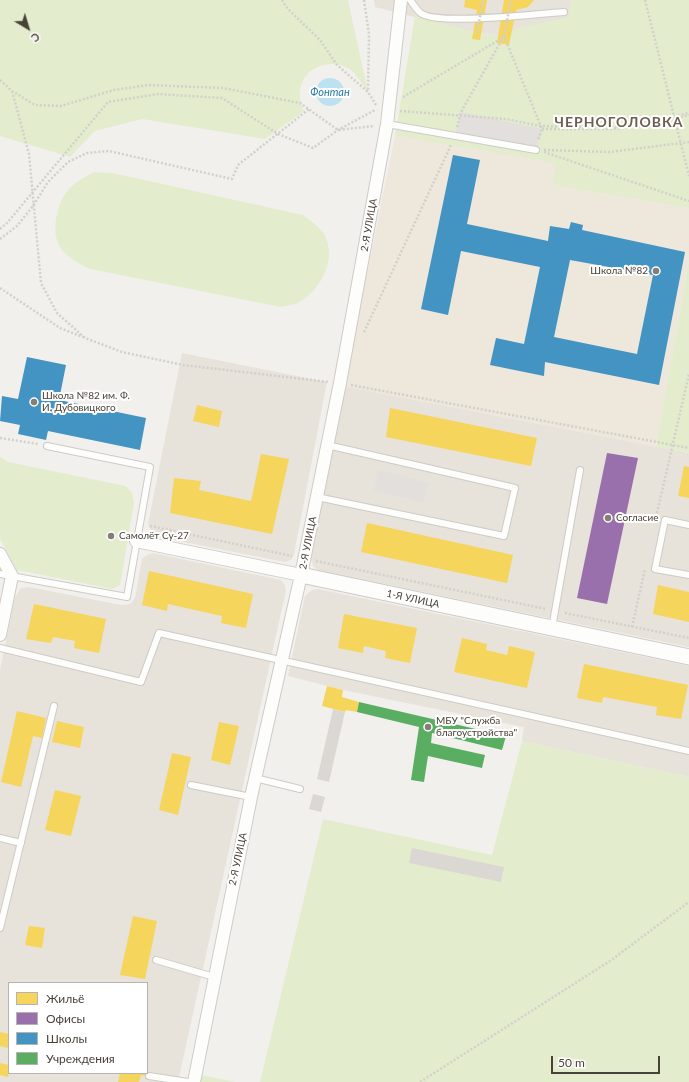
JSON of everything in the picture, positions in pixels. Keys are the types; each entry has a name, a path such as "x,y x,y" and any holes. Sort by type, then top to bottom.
{"street":[{"name":"2-Я УЛИЦА","path":"194,1082 251,797 301,575 340,383 387,124 385,108 401,0"},
{"name":"1-Я УЛИЦА","path":"136,541 689,657"},
{"path":"0,554 6,575 0,635"}],"lane":[{"path":"410,0 422,14 431,17 448,19 524,16 564,12"},
{"path":"387,124 536,150"},
{"path":"317,497 504,536 515,488 327,445"},
{"path":"6,575 127,597 150,467 47,446"},
{"path":"552,628 580,470"},
{"path":"689,525 665,520 655,569 689,575"},
{"path":"0,648 141,682 159,633 689,751"},
{"path":"0,928 54,706"},
{"path":"255,778 300,789"},
{"path":"191,785 251,797"},
{"path":"0,838 21,843"},
{"path":"156,960 214,977"},
{"path":"149,1076 188,1082"}],"path":[{"path":"282,0 288,9 320,40 337,65 368,92 375,105 385,108 506,119 540,126 542,129 611,130 647,126 689,114"},
{"path":"364,0 369,34 368,92"},
{"path":"477,33 483,0"},
{"path":"363,334 455,136 460,116 504,36 511,0"},
{"path":"645,0 689,176"},
{"path":"0,229 7,223 108,102 158,94 222,98 278,134 313,148 338,130 385,108 504,36"},
{"path":"504,36 540,126"},
{"path":"0,80 12,91 35,105 61,106 114,90 148,85 223,88 300,103 338,130 387,124"},
{"path":"12,91 29,154 41,283 57,313 85,338"},
{"path":"375,105 385,108"},
{"path":"0,239 17,226 33,206 48,182 68,162 87,153 109,151 232,179 238,165 309,109"},
{"path":"536,150 610,152 689,142"},
{"path":"536,150 689,201"},
{"path":"0,288 60,328 122,352 183,365 340,383 689,448"},
{"path":"656,521 689,374"},
{"path":"0,438 47,446"},
{"path":"139,524 689,638"},
{"path":"628,643 645,566"},
{"path":"420,1082 610,961 689,902"}],"shaded area":[{"path":"374,0 629,0 504,36 477,33 375,7"},
{"path":"461,112 542,129 536,150 455,136"},
{"path":"395,136 557,163 553,185 689,208 689,259 656,447 344,386"},
{"path":"182,353 327,382 294,554 291,560 285,562 158,537 151,532 148,524"},
{"path":"344,386 689,453 689,647 318,570 313,566 311,558"},
{"path":"378,470 428,483 423,502 374,490"},
{"path":"153,553 281,580 285,585 286,590 178,1082 0,1082 0,670 15,597 21,588 29,587 121,605 130,604 135,598 142,559"},
{"path":"318,589 689,666 689,777 522,741 524,727 343,690 288,676 305,596 312,590"}],"green space":[{"path":"0,0 348,0 368,92 358,77 351,70 340,65 329,64 319,66 311,71 304,79 301,88 300,99 304,111 265,139 142,119 95,131 70,157 0,136"},
{"path":"571,0 689,0 689,208 553,185 556,163 395,136 415,16 477,33 504,36 517,28 568,17"},
{"path":"94,172 113,173 303,215 320,228 328,244 329,254 325,273 314,290 306,297 298,303 280,307 90,269 73,260 61,249 56,234 55,225 59,206 66,193 80,180"},
{"path":"689,259 689,453 656,447"},
{"path":"0,457 8,462 126,486 132,493 134,503 120,585 112,589 17,570 0,539"},
{"path":"522,741 689,777 689,1082 260,1082 323,819 492,855"},
{"path":"200,1075 236,1082 194,1082"}],"water":[{"name":"Фонтан","path":"330,78 340,82 344,92 340,102 330,106 320,102 316,92 320,82"}],"building: Жильё":[{"path":"465,0 487,0 480,40 472,39 477,10 464,7"},
{"path":"504,0 534,0 528,7 516,10 509,45 497,43"},
{"path":"197,405 222,411 219,427 193,421"},
{"path":"390,408 537,438 531,466 386,437"},
{"path":"261,454 289,459 272,534 170,513 174,478 201,481 199,490 251,501"},
{"path":"684,466 689,467 689,498 678,496"},
{"path":"367,523 513,555 507,583 361,552"},
{"path":"149,571 253,594 246,628 221,623 222,616 168,604 167,611 142,605"},
{"path":"658,585 689,592 689,622 653,614"},
{"path":"34,604 106,619 99,653 74,648 75,641 53,637 51,643 26,639"},
{"path":"344,614 417,628 410,663 385,658 386,651 364,646 363,653 338,648"},
{"path":"462,638 487,644 486,650 507,655 509,646 535,652 527,688 454,672"},
{"path":"584,664 688,685 681,719 656,715 657,707 603,697 602,703 577,698"},
{"path":"327,686 343,690 342,697 359,702 357,712 346,710 345,712 322,706"},
{"path":"17,711 46,718 42,738 33,736 21,787 1,782"},
{"path":"57,721 84,727 80,748 52,742"},
{"path":"219,722 239,726 230,765 211,760"},
{"path":"172,753 191,757 178,815 159,810"},
{"path":"55,790 81,796 71,836 45,830"},
{"path":"133,916 157,921 145,979 120,975"},
{"path":"29,926 45,928 42,948 25,945"},
{"path":"0,1032 8,1034 8,1048 0,1046"},
{"path":"0,1063 8,1065 8,1077 0,1075"},
{"path":"120,1074 146,1074 145,1076 141,1075 139,1082 118,1082"}],"building: Офисы":[{"path":"607,453 638,458 607,604 577,598"}],"building: Школы":[{"name":"Школа №82","path":"453,155 480,160 467,224 548,241 550,226 569,229 571,222 583,225 582,230 685,252 659,385 545,362 544,376 490,365 496,338 524,344 540,267 461,251 448,315 421,309","holes":["570,260 653,275 637,354 554,337"]},
{"name":"Школа №82 им. Ф. И. Дубовицкого","path":"27,357 66,365 59,400 146,418 140,450 48,431 46,440 18,434 20,425 0,421 2,396 18,399"}],"building: Учреждения":[{"path":"359,702 506,736 502,750 432,733 431,743 485,755 482,768 428,756 424,782 411,780 419,727 357,712"}],"building: Прочее":[{"path":"333,709 345,712 329,782 317,779"},
{"path":"313,794 325,797 321,812 309,809"},
{"path":"412,848 504,867 501,882 409,863"}],"place":[{"name":"Школа №82","path":"656,271"},
{"name":"Школа №82 им. Ф. И. Дубовицкого","path":"34,402"},
{"name":"Согласие","path":"608,518"},
{"name":"Самолёт Су-27","path":"111,536"},
{"name":"МБУ \"Служба благоустройства\"","path":"428,727"}],"district":[{"name":"ЧЕРНОГОЛОВКА","path":"619,122"}]}
